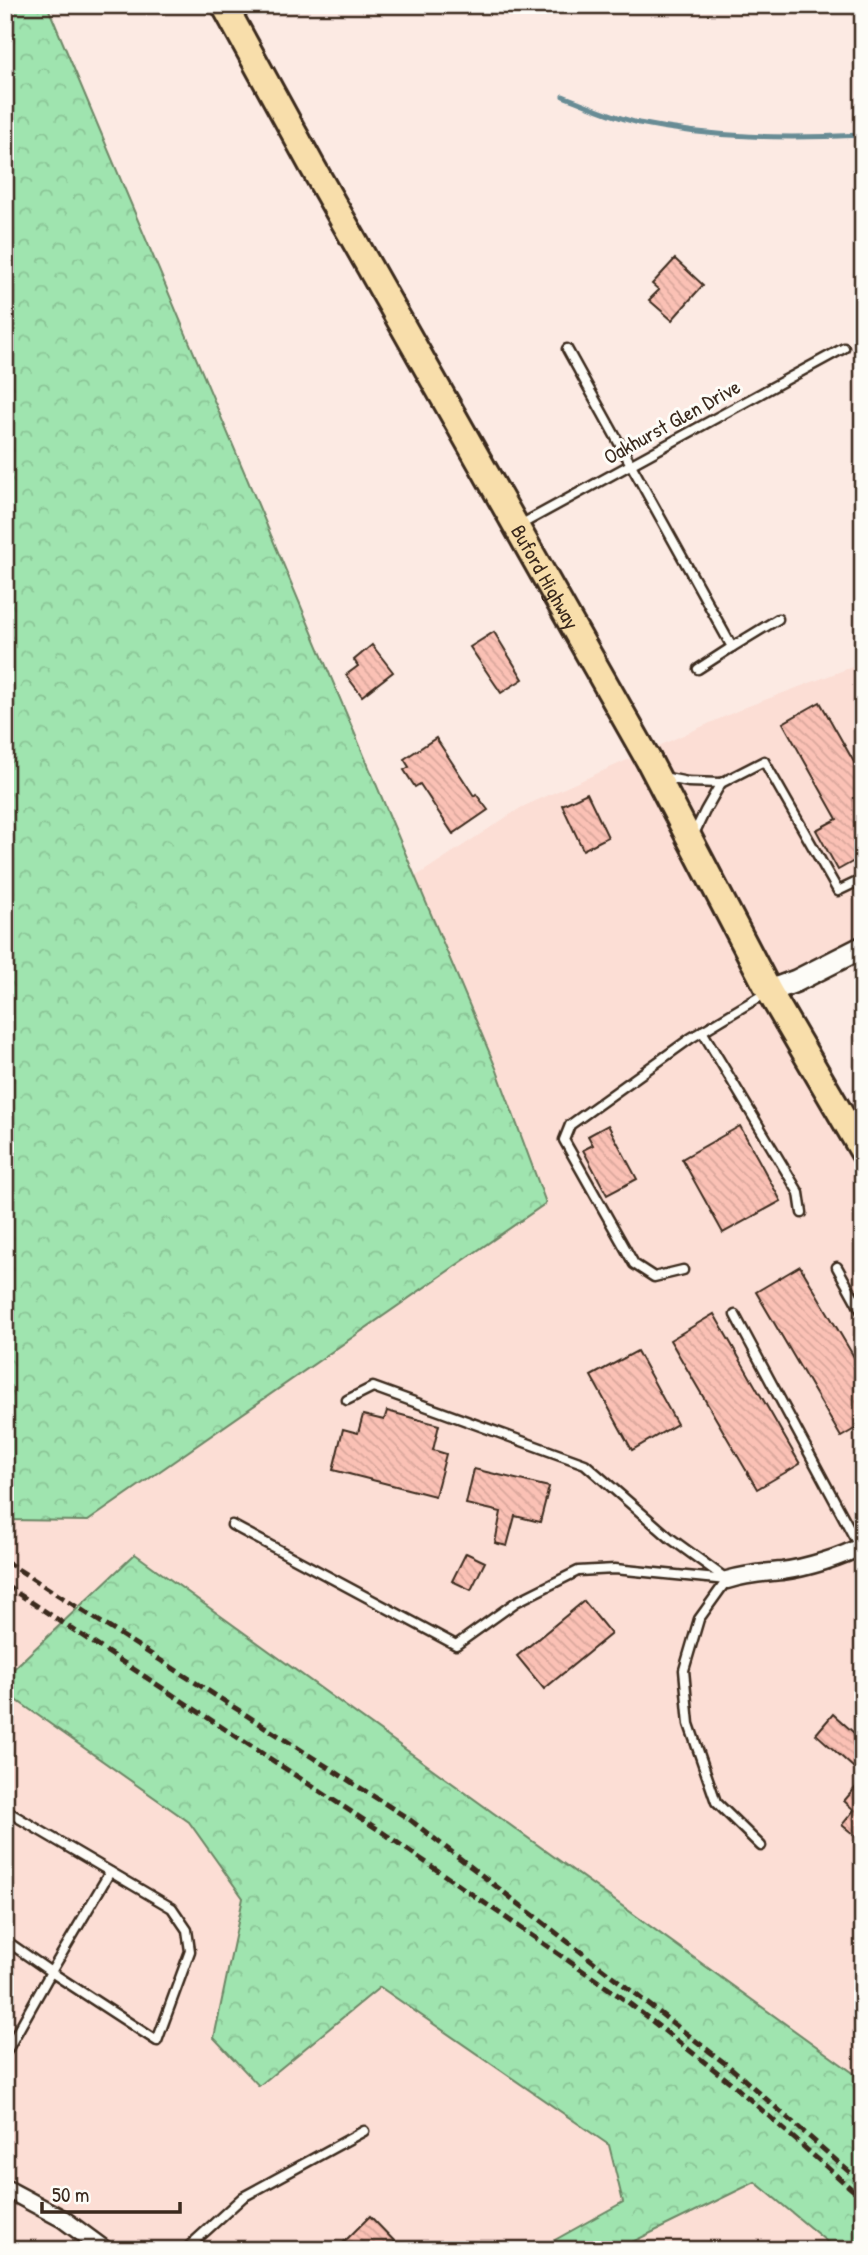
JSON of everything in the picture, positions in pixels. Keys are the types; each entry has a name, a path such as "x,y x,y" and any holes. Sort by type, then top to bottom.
{"main road":[{"name":"Buford Highway","path":"224,5 657,776 769,991 863,1152"}],"street":[{"path":"769,991 796,981 863,947"},
{"path":"727,1580 748,1573 785,1571 861,1546"},
{"path":"5,2188 63,2220 106,2250"}],"lane":[{"name":"Oakhurst Glen Drive","path":"518,527 844,348"},
{"path":"567,349 732,647"},
{"path":"698,669 778,619"},
{"path":"657,776 688,782 721,783 764,761 838,891 863,879"},
{"path":"691,841 721,783"},
{"path":"683,1270 654,1277 634,1264 564,1140 570,1125 702,1031 769,991"},
{"path":"702,1031 799,1193 802,1213"},
{"path":"837,1267 863,1314"},
{"path":"735,1315 861,1546"},
{"path":"347,1400 373,1387 585,1464 670,1538 727,1580"},
{"path":"232,1525 456,1645 516,1602 578,1571 615,1569 727,1580"},
{"path":"727,1580 699,1619 684,1670 689,1724 716,1802 761,1846"},
{"path":"5,1810 172,1908 187,1930 190,1951 158,2041 5,1940"},
{"path":"5,2054 110,1872"},
{"path":"185,2250 243,2197 364,2131"}],"shaded area":[{"path":"852,667 863,688 863,939 758,987 863,1165 863,2080 135,1555 5,1677 5,1520 88,1521 546,1203 496,1068 415,877 522,807 746,707"},
{"path":"5,1692 189,1822 243,1898 214,2038 259,2086 380,1987 609,2145 623,2202 537,2250 5,2250"},
{"path":"755,2182 837,2250 616,2250"}],"green space":[{"path":"5,5 47,5 496,1068 546,1203 88,1521 5,1520"},
{"path":"135,1554 863,2080 863,2250 837,2250 755,2182 616,2250 537,2250 623,2202 609,2145 380,1987 259,2086 214,2038 243,1898 189,1822 5,1692 5,1677"}],"building":[{"path":"675,259 703,285 672,320 649,300 659,290 652,284"},
{"path":"494,632 523,679 501,693 470,647"},
{"path":"372,645 393,672 362,696 346,675 358,666 354,660"},
{"path":"820,702 863,778 863,856 838,870 816,830 837,819 783,723"},
{"path":"436,738 474,796 476,794 488,810 453,834 420,784 415,787 404,770 409,767 404,759"},
{"path":"587,793 608,837 583,850 562,805"},
{"path":"608,1125 637,1179 607,1195 583,1150 593,1145 588,1136"},
{"path":"740,1126 781,1201 723,1233 682,1159"},
{"path":"800,1266 863,1372 863,1424 841,1437 756,1292"},
{"path":"714,1314 800,1464 757,1489 670,1340"},
{"path":"637,1351 677,1424 632,1450 591,1376"},
{"path":"387,1411 439,1425 433,1450 446,1454 435,1496 333,1470 343,1429 358,1433 363,1415 384,1420"},
{"path":"474,1469 549,1487 540,1522 515,1516 507,1546 495,1543 501,1512 466,1504"},
{"path":"466,1553 485,1562 471,1590 452,1581"},
{"path":"584,1601 611,1634 544,1689 517,1656"},
{"path":"833,1714 863,1741 863,1776 816,1734"},
{"path":"863,1779 863,1842 842,1825 854,1810 844,1801"},
{"path":"370,2216 403,2250 336,2250"}],"waterway":[{"path":"563,96 639,123 695,132 778,137 863,135"}],"railway":[{"path":"5,1561 409,1819 731,2068 863,2184"},
{"path":"5,1585 382,1832 625,2000 730,2082 863,2199"}]}
